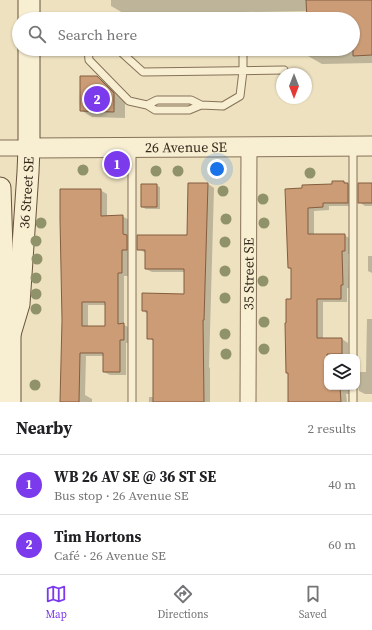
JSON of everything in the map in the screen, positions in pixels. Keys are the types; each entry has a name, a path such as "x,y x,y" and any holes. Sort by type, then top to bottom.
{"main road":[{"path":"29,0 29,12"},
{"name":"36 Street SE","path":"6,323 19,304 29,148 29,56"},
{"name":"36 Street SE","path":"0,188 4,310 10,402"}],"street":[{"name":"26 Avenue SE","path":"0,148 372,146"},
{"name":"35 Street SE","path":"248,402 249,147"}],"lane":[{"path":"89,56 89,60 129,101 147,105 157,100 191,100 201,105 223,106 240,96 243,56"},
{"path":"125,56 143,72 276,70"},
{"path":"352,146 353,354"},
{"path":"132,147 132,402"},
{"path":"353,390 353,402"}],"building":[{"path":"306,0 372,0 372,55 360,56 360,12 307,12"},
{"path":"80,76 97,76 114,93 114,112 80,111"},
{"path":"332,181 344,181 344,183 348,183 348,203 323,203 323,207 308,208 308,234 345,234 345,251 342,251 343,285 341,285 341,299 317,299 317,338 342,338 342,354 324,354 324,390 340,390 341,402 288,402 285,323 286,299 291,299 291,268 288,268 285,189 302,188 302,185 332,184"},
{"path":"188,183 208,183 203,320 204,402 153,402 153,339 147,339 147,311 142,311 142,293 184,294 184,269 145,269 145,250 137,250 137,235 187,235"},
{"path":"358,183 372,183 372,203 358,203"},
{"path":"141,184 157,184 157,207 141,207"},
{"path":"60,189 101,189 101,216 123,215 123,234 127,235 127,250 122,250 122,273 118,273 118,324 124,323 124,340 120,340 120,372 103,372 103,353 80,353 79,402 60,402 62,320","holes":["82,302 105,302 105,326 82,326"]}],"place":[{"name":"Tim Hortons","path":"97,99"},
{"name":"WB 26 AV SE @ 36 ST SE","path":"117,164"}]}
